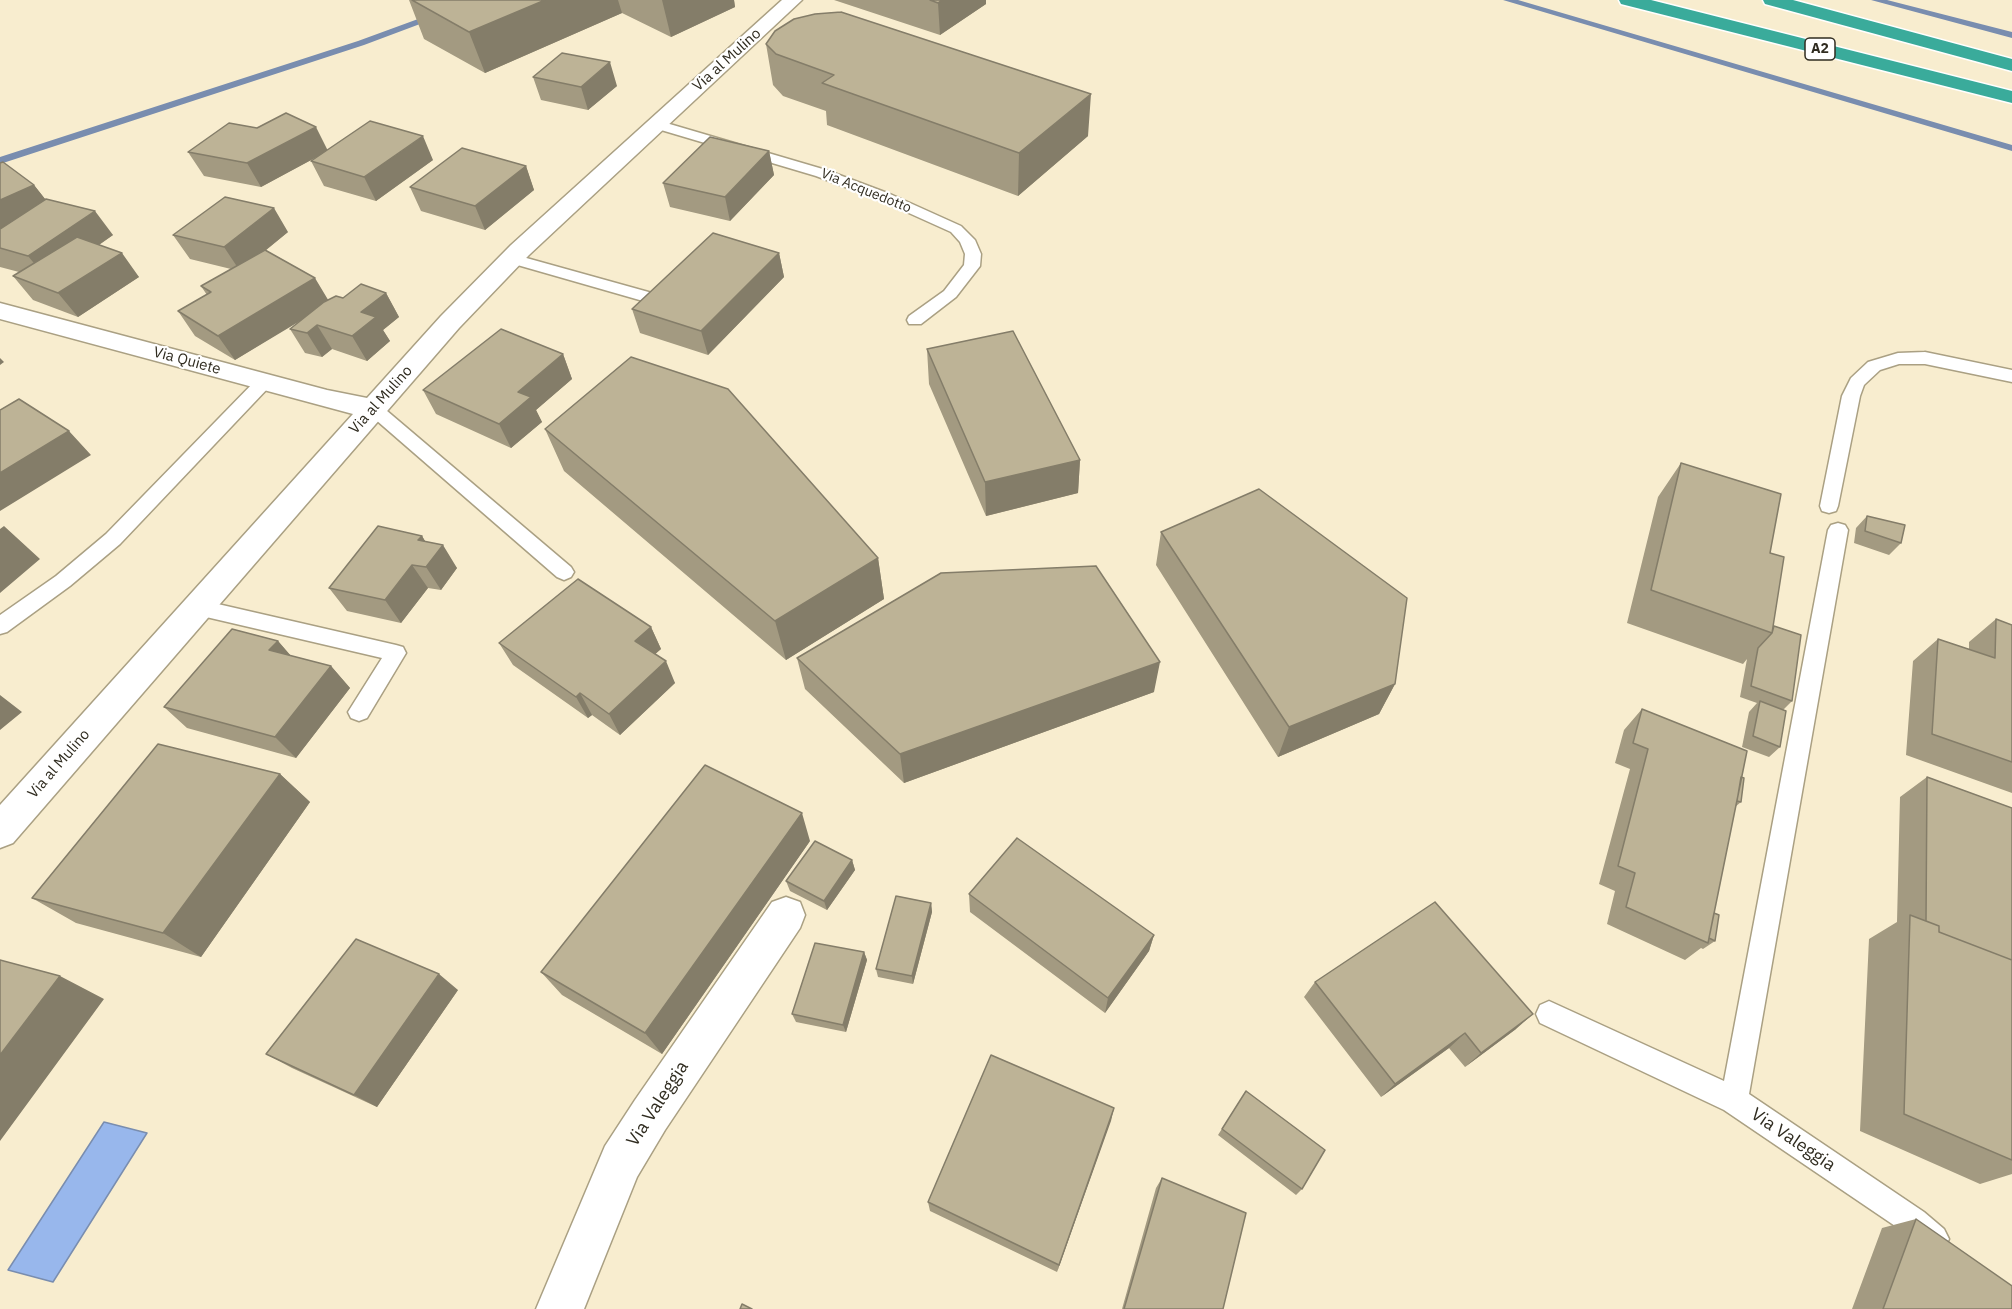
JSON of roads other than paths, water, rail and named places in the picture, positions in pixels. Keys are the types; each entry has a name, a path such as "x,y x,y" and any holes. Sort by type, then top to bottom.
{"highway":[{"name":"A2","path":"1628,0 2012,97"},
{"name":"A2","path":"1684,0 2012,92"},
{"name":"A2","path":"1772,0 2012,65"}],"street":[{"name":"Via al Mulino","path":"0,831 450,322 512,259 793,0"},
{"name":"Via Quiete","path":"0,311 374,409"},
{"name":"Via Valeggia","path":"560,1309 621,1162 650,1114 786,915"}],"lane":[{"name":"Via Acquedotto","path":"656,124 820,173 885,196 956,230 968,240 974,254 972,266 966,277 950,294 915,320"},
{"path":"512,259 664,302"},
{"path":"1829,506 1851,396 1857,382 1874,366 1898,359 1925,358 2012,376"},
{"path":"0,626 63,581 113,539 264,382"},
{"path":"374,409 564,572"},
{"path":"1734,1100 1838,530"},
{"path":"196,607 396,653 359,712"},
{"name":"Via Valeggia","path":"1549,1014 1734,1100 1914,1222 1949,1252"}],"water":[{"path":"104,1122 147,1133 53,1282 8,1270"}],"waterway":[{"path":"0,161 361,43 479,0"},
{"path":"1508,0 2012,148"},
{"path":"1876,0 2012,35"}]}
